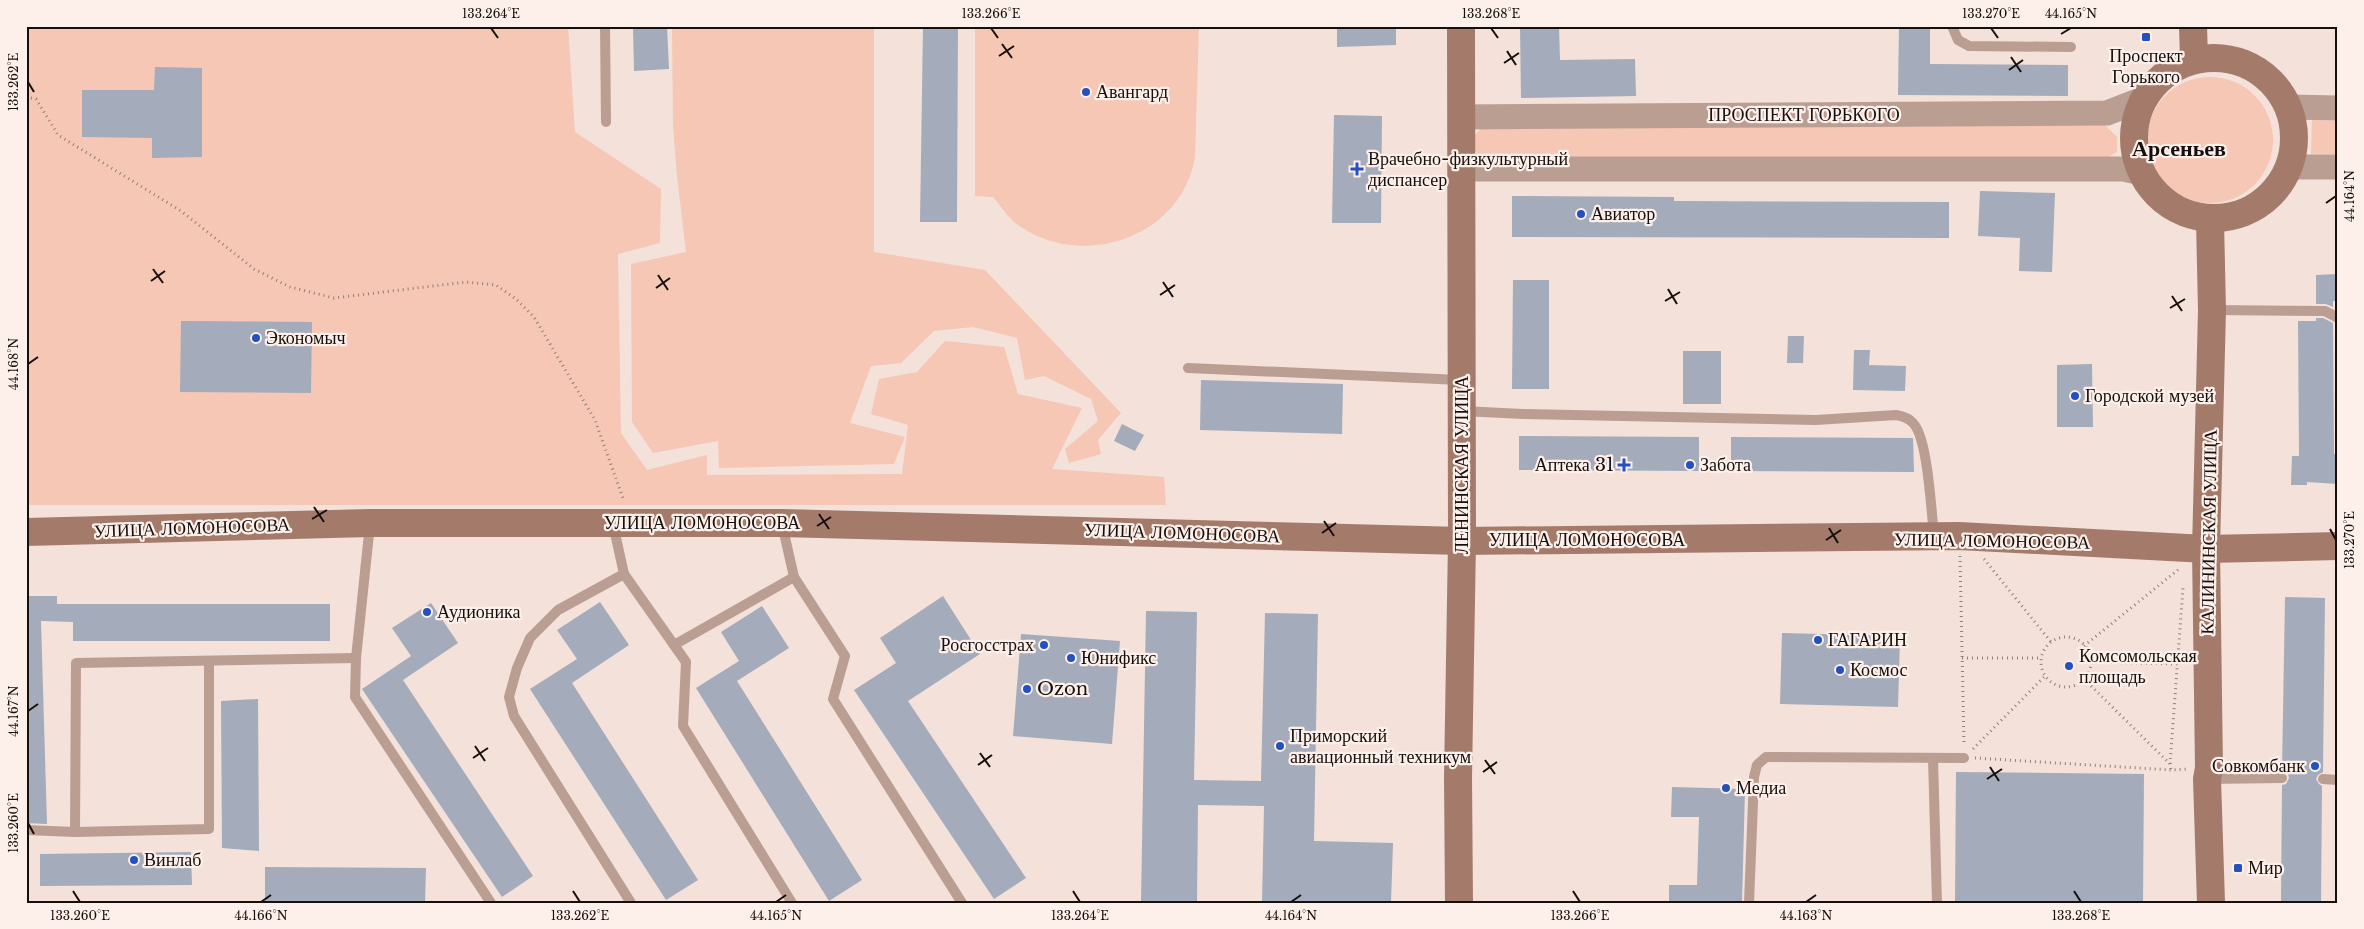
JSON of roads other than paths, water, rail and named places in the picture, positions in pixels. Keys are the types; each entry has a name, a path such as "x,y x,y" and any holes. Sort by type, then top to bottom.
{"main road":[{"name":"ЛЕНИНСКАЯ УЛИЦА","path":"1459,903 1458,778 1462,541 1462,26"},
{"path":"2194,26 2194,58 2228,59 2249,66 2267,78 2289,107 2294,133 2289,167 2281,183 2258,205 2229,217 2210,221"},
{"name":"ПРОСПЕКТ ГОРЬКОГО","path":"2194,58 2160,78 2143,99 2134,126 2134,154 2154,195 2175,210 2210,221"},
{"name":"КАЛИНИНСКАЯ УЛИЦА","path":"2210,221 2212,310 2206,549 2211,903"},
{"name":"УЛИЦА ЛОМОНОСОВА","path":"26,532 370,523 782,522 1462,541 1955,548 2206,549 2338,546"}],"street":[{"name":"ПРОСПЕКТ ГОРЬКОГО","path":"1461,117 2107,113 2143,99"},
{"path":"2289,107 2338,108"},
{"path":"2289,167 2338,167"},
{"path":"1461,169 2123,169 2142,173"}],"lane":[{"path":"605,26 606,122"},
{"path":"1952,26 1958,40 1969,46 2071,47"},
{"path":"2212,310 2325,311 2338,318"},
{"path":"1188,368 1462,380"},
{"path":"1461,411 1816,420 1887,414 1906,417 1914,423 1923,441 1955,548"},
{"path":"782,522 794,577 845,656 833,699 962,903"},
{"path":"370,523 356,658 355,697 492,903"},
{"path":"622,523 624,574 686,662 683,726 792,903"},
{"path":"624,574 558,610 530,638 517,668 509,697 514,716 631,903"},
{"path":"674,645 794,577"},
{"path":"75,832 76,663 356,658"},
{"path":"26,830 75,832 209,829 209,660"},
{"path":"1749,903 1754,777 1757,764 1766,758 1964,758"},
{"path":"1934,758 1937,903"},
{"path":"2208,773 2282,778"},
{"path":"2322,779 2338,780"}],"place":[{"name":"Проспект Горького","path":"2146,37"},
{"name":"Авангард","path":"1086,92"},
{"name":"Врачебно-физкультурный диспансер","path":"1357,169"},
{"name":"Авиатор","path":"1581,214"},
{"name":"Экономыч","path":"256,338"},
{"name":"Городской музей","path":"2075,396"},
{"name":"Аптека 31","path":"1624,465"},
{"name":"Забота","path":"1690,465"},
{"name":"Аудионика","path":"427,612"},
{"name":"ГАГАРИН","path":"1818,640"},
{"name":"Росгосстрах","path":"1044,645"},
{"name":"Юнификс","path":"1071,658"},
{"name":"Комсомольская площадь","path":"2069,666"},
{"name":"Космос","path":"1840,670"},
{"name":"Ozon","path":"1027,689"},
{"name":"Приморский авиационный техникум","path":"1280,746"},
{"name":"Совкомбанк","path":"2315,766"},
{"name":"Медиа","path":"1726,788"},
{"name":"Винлаб","path":"134,860"},
{"name":"Мир","path":"2238,868"}],"district":[{"name":"Арсеньев","path":"2179,148"}]}
